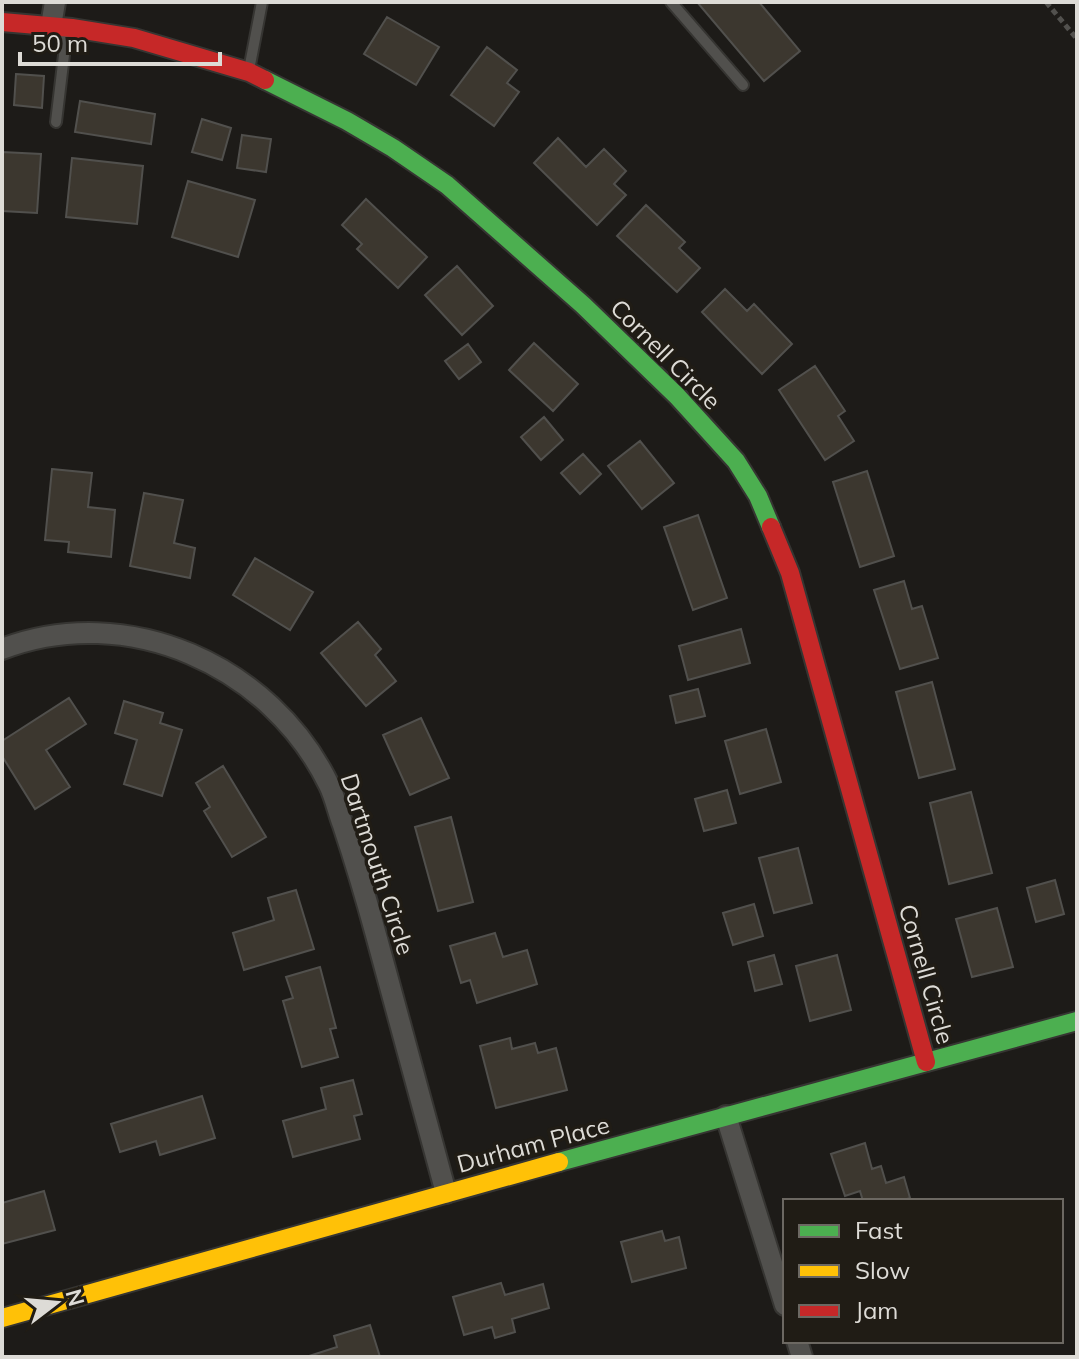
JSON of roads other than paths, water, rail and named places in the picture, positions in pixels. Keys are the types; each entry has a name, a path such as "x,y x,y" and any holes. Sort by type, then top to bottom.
{"street":[{"path":"55,2 59,27"},
{"name":"Cornell Circle","path":"2,22 134,38 249,72 347,121 393,148 447,185 583,305 677,396 736,461 758,496 790,573 926,1062"},
{"name":"Dartmouth Circle","path":"2,649 60,633 99,631 137,636 177,647 247,685 279,715 307,749 329,785 360,878 446,1193"},
{"name":"Durham Place","path":"2,1318 1077,1021"},
{"path":"726,1116 783,1299"}],"lane":[{"path":"249,72 262,2"},
{"path":"671,2 743,85"},
{"path":"56,122 59,27"}]}
